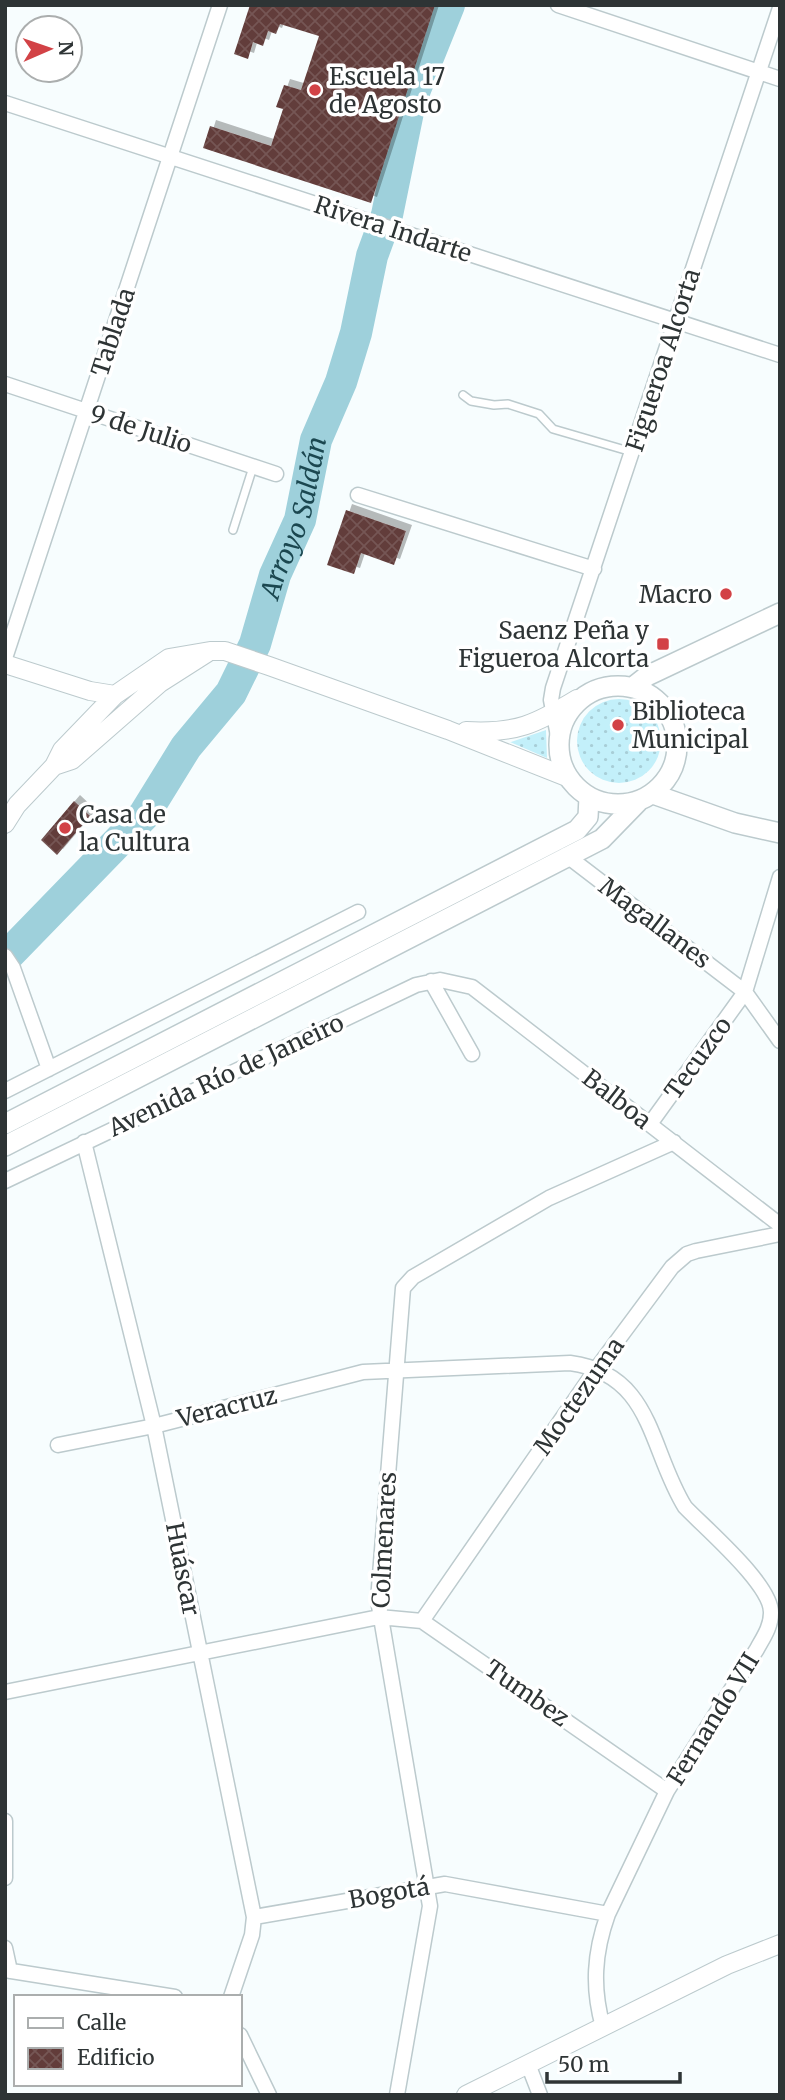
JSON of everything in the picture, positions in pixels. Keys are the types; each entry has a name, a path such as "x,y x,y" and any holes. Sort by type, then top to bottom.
{"main road":[{"path":"633,687 647,676 780,613"},
{"path":"5,1146 566,855 602,839 646,798 672,772 677,759 677,734 665,708 651,694 633,687 614,685 577,699 564,717 559,741 561,761 569,778 589,797 613,804 646,798 780,833"},
{"path":"5,1124 577,830 588,817 589,797"}],"street":[{"name":"Tablada","path":"5,658 220,5"},
{"path":"558,5 780,79"},
{"name":"Figueroa Alcorta","path":"559,741 553,713 553,688 780,8"},
{"name":"Rivera Indarte","path":"5,103 780,355"},
{"name":"9 de Julio","path":"5,384 276,474"},
{"path":"358,495 594,569"},
{"path":"54,766 72,760 160,683 218,651"},
{"path":"5,824 11,808 54,766 62,750 116,695 169,658 218,651 269,666 448,730 569,778"},
{"path":"5,664 90,691 116,695"},
{"path":"448,730 505,732 523,729 577,699"},
{"name":"Magallanes","path":"566,855 745,992 780,1041"},
{"name":"Tecuzco","path":"650,1124 745,992 780,877"},
{"path":"5,1091 358,912"},
{"path":"9,962 49,1069"},
{"name":"Avenida Río de Janeiro","path":"5,1181 431,981 450,980"},
{"name":"Balboa","path":"450,980 472,987 780,1225"},
{"path":"431,981 472,1054"},
{"name":"Huáscar","path":"84,1142 154,1426 254,1917 252,1935 231,1995"},
{"name":"Colmenares","path":"397,2095 428,1925 428,1884 379,1617 400,1299 408,1280 549,1198 674,1142"},
{"name":"Moctezuma","path":"422,1621 597,1368 681,1258 696,1251 780,1234"},
{"name":"Fernando VII","path":"396,1368 570,1363 597,1368 612,1376 636,1399 675,1491 685,1507 765,1591 770,1604 769,1629 667,1791 608,1914 600,1935 594,1980 603,2027"},
{"name":"Veracruz","path":"58,1445 154,1426 363,1372 396,1368"},
{"path":"5,1692 379,1617"},
{"name":"Tumbez","path":"379,1617 422,1621 667,1791"},
{"path":"5,1821 5,1878"},
{"name":"Bogotá","path":"254,1917 428,1884 445,1884 608,1914"},
{"path":"466,2095 727,1965 780,1944"},
{"path":"5,1948 7,1971 162,1995"},
{"path":"242,2039 269,2095"},
{"path":"528,2064 540,2095"}],"lane":[{"path":"463,395 471,401 518,407 539,414 553,429 633,452"},
{"path":"233,530 253,466"}],"shaded area":[{"path":"619,699 635,702 649,711 658,725 661,741 658,757 649,771 635,780 619,783 603,780 589,771 580,757 577,741 580,725 589,711 603,702"},
{"path":"546,730 547,758 510,742 511,742"}],"building":[{"name":"Escuela 17 de Agosto","path":"250,5 435,5 371,203 203,148 210,126 271,146 283,109 276,107 284,85 301,90 319,36 280,24 276,34 268,31 263,46 253,42 248,59 234,54"},
{"path":"346,510 406,531 394,565 361,553 354,574 327,565"},
{"name":"Casa de la Cultura","path":"74,801 90,816 57,855 41,840"}],"waterway":[{"name":"Arroyo Saldán","path":"5,958 144,815 186,747 231,693 255,644 275,575 300,520 316,440 341,382 356,333 372,256 387,215 410,102 449,5"}],"place":[{"name":"Escuela 17 de Agosto","path":"315,90"},
{"name":"Macro","path":"726,594"},
{"name":"Saenz Peña y Figueroa Alcorta","path":"663,644"},
{"name":"Biblioteca Municipal","path":"618,725"},
{"name":"Casa de la Cultura","path":"65,828"}]}
